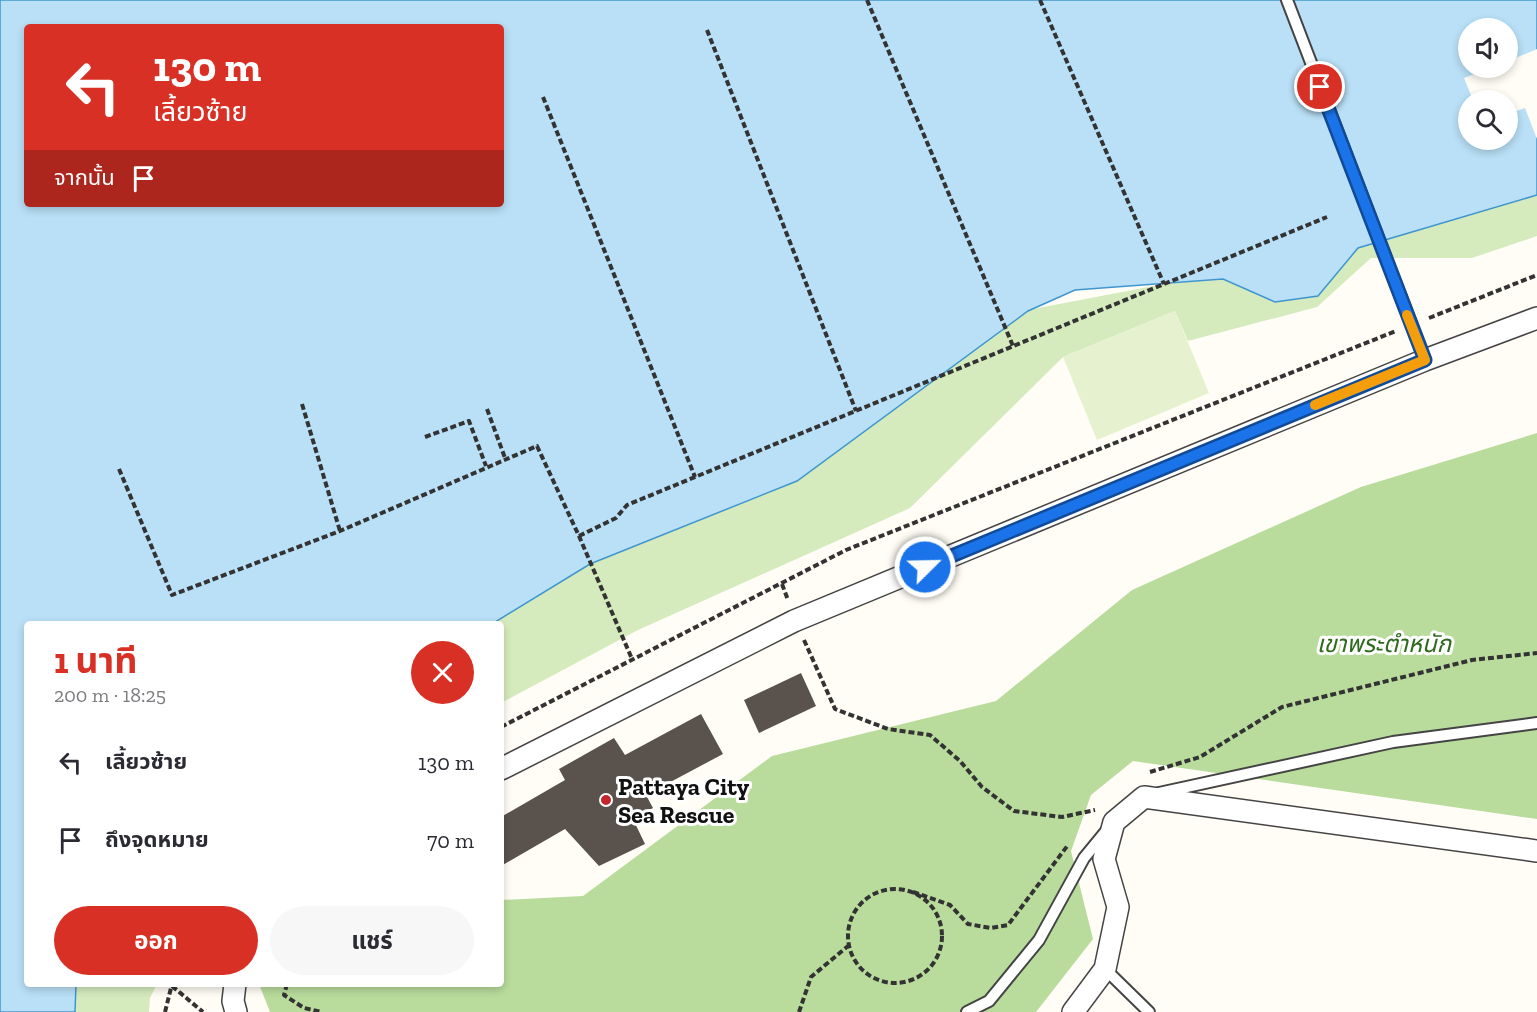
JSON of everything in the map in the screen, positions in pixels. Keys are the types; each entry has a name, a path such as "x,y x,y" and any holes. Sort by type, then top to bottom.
{"street":[{"path":"504,767 795,621 1425,360 1537,318"},
{"path":"1073,1012 1105,969 1118,907 1104,859 1114,822 1144,796 1537,851"},
{"path":"235,987 233,1001 236,1012"}],"lane":[{"path":"1287,0 1425,360"},
{"path":"1144,796 1393,742 1537,723"},
{"path":"967,1012 989,1002 1039,940 1084,858 1114,822"},
{"path":"1105,969 1149,1012"}],"path":[{"path":"867,0 1013,346"},
{"path":"1040,0 1164,284"},
{"path":"707,30 856,411"},
{"path":"543,97 694,477"},
{"path":"579,536 616,518 627,505 1327,218"},
{"path":"504,725 846,550 1537,275"},
{"path":"302,404 340,531"},
{"path":"487,409 505,458"},
{"path":"426,437 469,421 486,466"},
{"path":"119,469 172,595 340,531 486,466 537,446 632,659"},
{"path":"795,621 835,709 888,729 930,735 960,761 981,787 1014,811 1062,817 1096,810 1089,819"},
{"path":"1200,757 1282,707 1472,660 1537,653"},
{"path":"913,892 930,906 941,926 942,940 938,955 930,968 919,978 905,983 890,984 875,980 863,972 853,960 848,946 852,917 859,905 871,895 884,890 913,892 950,905 968,924 990,928 1008,925 1074,837"},
{"path":"799,1012 811,978 848,946"},
{"path":"165,1012 171,987"},
{"path":"174,987 203,1012"},
{"path":"286,987 284,995 304,1008 322,1012"}],"green space":[{"path":"1537,195 1537,236 1472,258 1371,258 1317,307 1188,341 1175,311 1063,357 910,508 638,630 504,701 504,621 497,621 590,564 797,481 1028,310 1164,284 1223,279 1275,302 1317,296 1358,248"},
{"path":"1175,311 1209,393 1097,440 1063,357"},
{"name":"เขาพระตำหนัก","path":"1537,433 1537,819 1133,761 1091,795 1071,851 1093,939 1036,1012 270,1012 260,987 504,987 504,900 583,896 772,756 996,701 1132,590 1361,487"},
{"path":"76,987 156,987 150,998 149,1012 75,1012"}],"water":[{"path":"0,0 1537,0 1537,195 1358,248 1318,296 1275,302 1223,279 1075,290 1028,311 797,481 590,564 497,621 24,621 24,987 76,987 75,1012 0,1012"}],"pier":[{"path":"1537,49 1537,139 1525,108 1518,110 1518,90 1469,90 1464,78 1518,78 1518,57"}],"building":[{"path":"801,673 816,706 759,733 744,700"},
{"path":"701,714 723,754 646,795 653,808 633,819 645,844 599,866 565,829 504,864 504,815 565,780 559,769 614,738 625,755"}],"slow traffic":[{"path":"1315,405 1425,360 1407,315"}],"place":[{"name":"Pattaya City Sea Rescue","path":"606,800"}],"route":[{"path":"925,567 1425,360 1320,87"}]}
